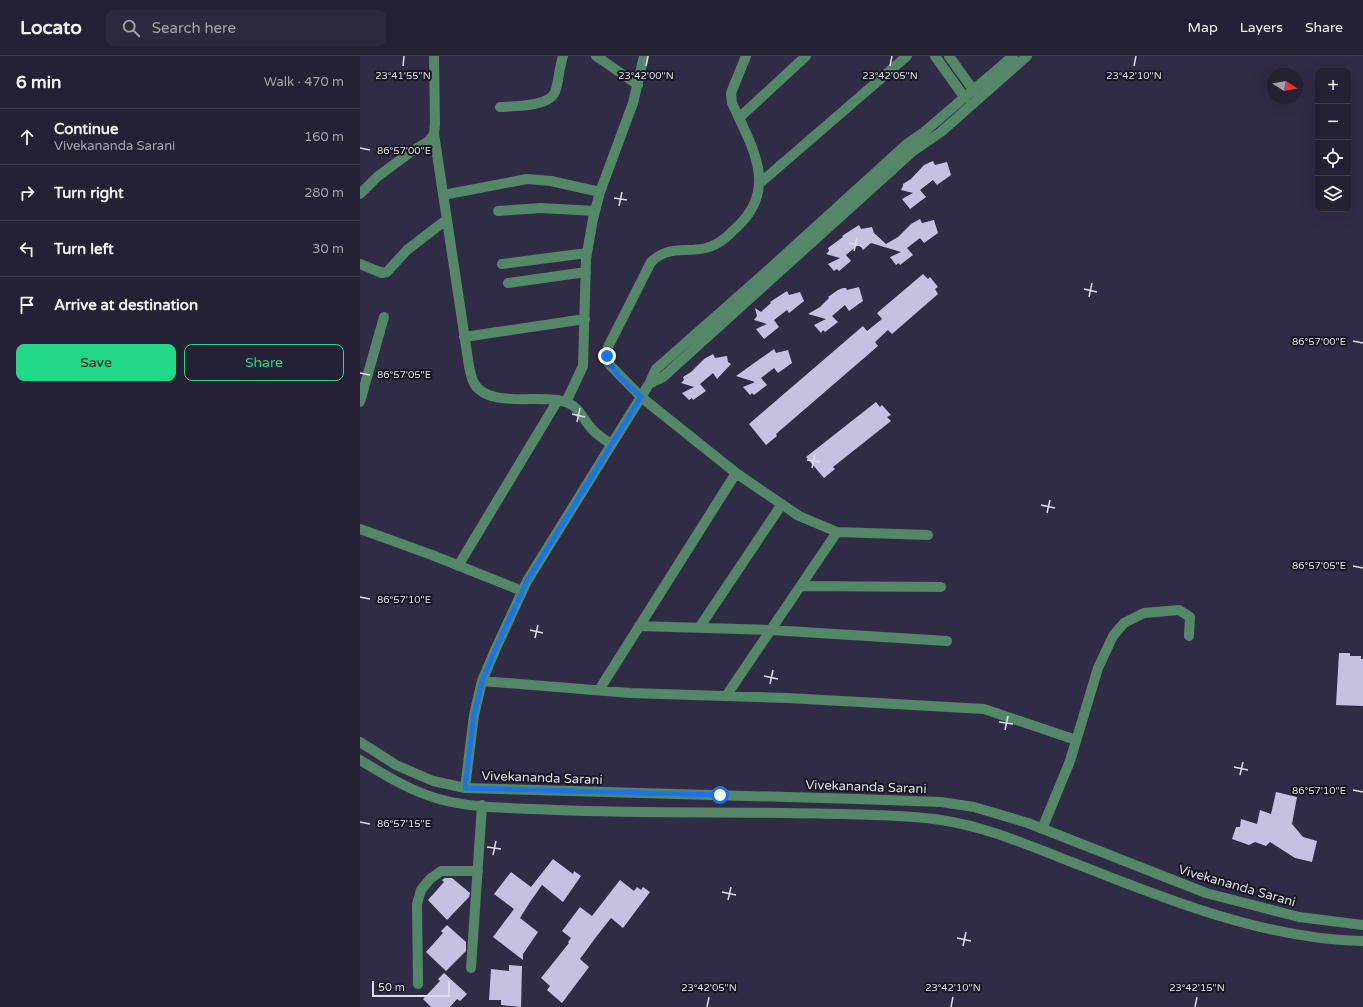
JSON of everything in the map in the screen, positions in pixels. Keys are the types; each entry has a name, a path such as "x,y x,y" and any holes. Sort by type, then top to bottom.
{"street":[{"path":"434,56 434,134 464,337 473,382 480,390 491,396 562,401 580,411 594,431 611,444"},
{"path":"500,107 536,104 551,98 556,90 563,56"},
{"path":"596,56 638,85"},
{"path":"458,566 583,366 587,253 595,211 600,192 633,103 644,56"},
{"path":"746,56 731,93 732,103 759,166 760,182 757,200 751,213 717,244 706,248 668,251 660,254 651,262 608,347 607,356 609,364 615,372 641,397 736,473 799,516 837,532 928,535"},
{"path":"739,118 806,56"},
{"path":"760,182 907,56"},
{"path":"935,56 965,98"},
{"path":"949,56 974,91"},
{"path":"465,788 474,715 482,681 522,591 649,384 656,368 766,272 908,143 924,132 974,91 1013,56"},
{"path":"649,384 663,377 912,152 941,132 1027,56"},
{"path":"360,194 377,177 412,151 429,141 434,134"},
{"path":"443,195 527,179 551,181 600,192"},
{"path":"498,211 541,208 595,211"},
{"path":"360,264 382,273 387,272 407,250 446,220"},
{"path":"502,264 587,253"},
{"path":"508,283 586,272"},
{"path":"360,402 384,317"},
{"path":"464,337 585,319"},
{"path":"599,690 736,473"},
{"path":"699,628 782,504"},
{"path":"360,529 522,591"},
{"path":"726,696 837,532"},
{"path":"801,586 941,587"},
{"path":"1042,829 1061,786 1101,661 1108,645 1124,623 1144,613 1179,610 1190,617 1189,636"},
{"path":"639,626 771,630 947,640"},
{"path":"482,681 599,690 984,709 1076,740"},
{"name":"Vivekananda Sarani","path":"360,742 396,765 433,781 465,788 941,802 974,807 1009,817 1042,829 1206,893 1292,915 1337,923 1363,925"},
{"path":"360,760 407,787 425,795 441,800 482,805 590,811 719,811 824,814 942,820 1000,834 1064,860 1190,906 1278,931 1319,938 1363,941"},
{"path":"719,811 720,795"},
{"path":"471,968 482,805"},
{"path":"418,984 417,904 421,890 430,879 441,871 478,871"}],"building":[{"path":"933,161 935,165 947,162 951,175 937,185 933,180 920,190 926,197 910,209 902,199 913,193 901,190 903,184 911,179 924,165"},
{"path":"920,219 922,223 934,220 938,233 924,243 920,238 907,248 913,255 900,265 899,263 896,265 890,257 901,252 871,243 863,250 859,244 846,255 851,261 839,271 837,269 834,271 828,264 840,258 826,254 829,251 828,248 843,237 842,236 859,225 861,229 872,227 874,233 886,244 898,237 911,224"},
{"path":"923,274 928,279 930,277 938,287 935,289 938,294 892,334 888,330 875,342 878,346 776,434 777,436 766,445 749,424 863,326 867,331 882,319 877,313"},
{"path":"859,287 863,301 849,311 845,305 832,316 838,322 825,332 823,330 821,333 814,325 826,319 808,314 820,307 829,298 828,297 838,290 846,288 847,290"},
{"path":"787,291 789,295 800,292 804,301 789,313 787,310 774,320 779,327 764,339 756,329 767,324 754,320 757,316 755,308 761,312 771,303 770,302"},
{"path":"774,349 776,353 788,350 792,363 778,373 774,368 761,378 767,385 754,395 752,393 750,395 743,387 755,382 736,376"},
{"path":"713,354 715,358 727,356 728,362 731,364 717,379 713,373 700,384 706,391 693,400 692,398 689,400 682,393 694,387 681,383 684,380 683,377 691,372 704,359"},
{"path":"876,402 880,407 882,405 891,415 887,417 891,421 833,467 835,469 824,478 806,457"},
{"path":"1339,653 1350,653 1350,656 1361,656 1361,659 1363,659 1363,706 1336,705"},
{"path":"1276,792 1297,797 1292,824 1303,837 1317,841 1312,862 1295,858 1270,842 1266,846 1255,842 1249,845 1232,839 1236,827 1240,827 1241,819 1257,824 1260,810 1271,814"},
{"path":"553,859 573,874 574,871 581,876 563,902 542,885 530,902 520,918 538,932 523,954 523,960 493,937 514,909 494,894 511,872 531,887"},
{"path":"445,878 452,878 470,893 469,897 447,920 428,900 444,882 442,880"},
{"path":"620,880 634,891 637,887 641,890 643,887 650,892 623,928 611,918 580,959 589,967 562,1003 547,990 550,986 541,978 569,943 568,942 571,938 562,931 580,907 592,916"},
{"path":"447,925 466,942 466,951 446,971 426,952 443,933 441,931"},
{"path":"509,965 522,966 521,1007 501,1005 501,1000 489,1000 491,969 509,971"},
{"path":"444,973 467,994 460,1001 457,999 450,1007 431,1007 423,999 440,981 438,979"}],"route":[{"path":"607,356 609,364 615,372 641,397 527,581 496,648 482,681 474,715 465,788 489,790 720,795"}]}
